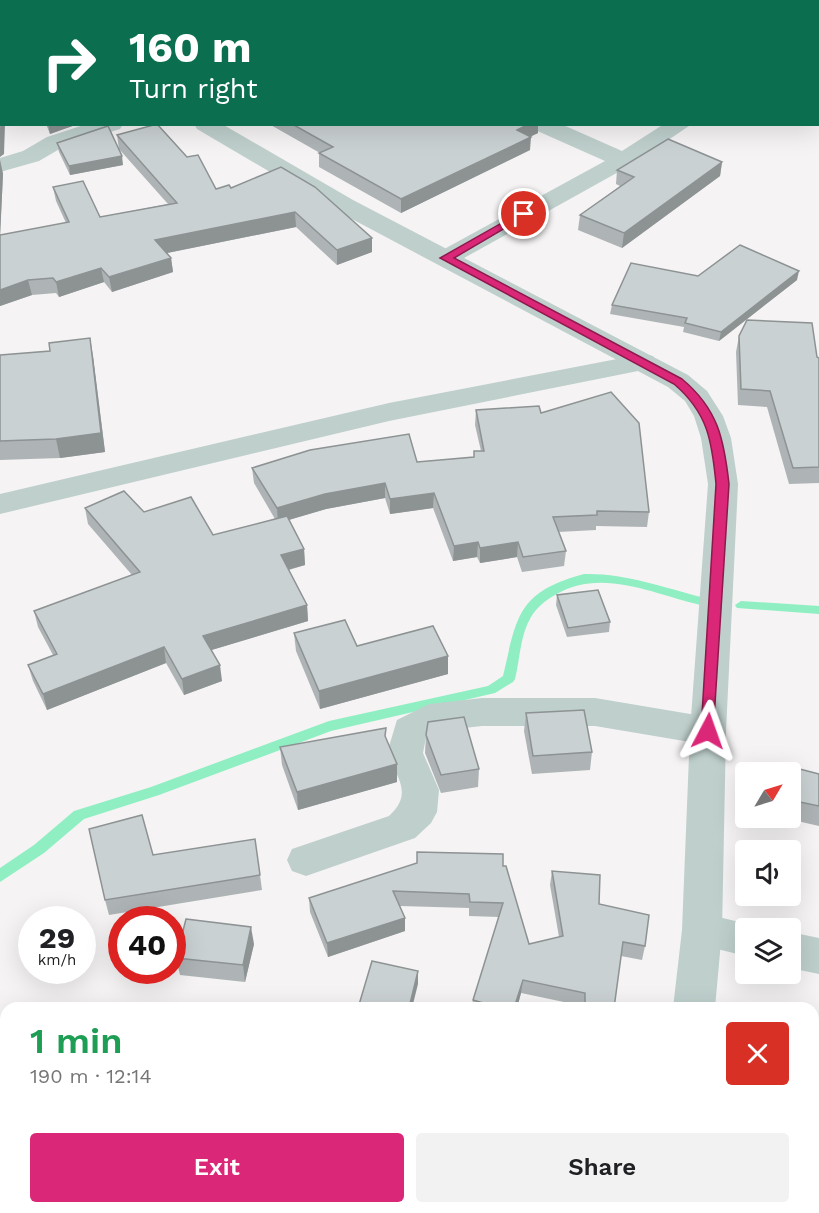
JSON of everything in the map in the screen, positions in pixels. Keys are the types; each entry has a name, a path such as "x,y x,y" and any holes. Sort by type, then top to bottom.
{"street":[{"path":"0,165 31,156 56,142 106,126"},
{"path":"208,126 345,205 678,381 697,397 708,416 720,457 723,484 708,731 702,930 695,1002"},
{"path":"545,126 623,160"},
{"path":"446,258 623,160 678,126"},
{"path":"0,504 389,412 643,362"},
{"path":"306,860 402,826 418,812 421,790 405,753 410,730 429,718 482,712 594,712 708,731"},
{"path":"702,930 735,937"},
{"path":"801,952 819,956"}],"building":[{"path":"108,126 122,156 69,166 57,143"},
{"path":"150,126 159,126 187,157 198,155 216,189 229,185 231,188 281,167 315,187 372,238 337,250 295,212 155,240 171,258 109,277 101,268 56,282 53,278 28,280 0,290 0,235 69,222 53,187 83,181 100,217 177,203 117,135"},
{"path":"296,126 525,126 517,130 531,137 401,199 319,153 333,147"},
{"path":"668,139 722,162 624,233 580,215 634,177 617,170"},
{"path":"740,245 799,271 721,332 685,323 687,318 612,305 631,263 698,276"},
{"path":"747,320 812,323 819,358 819,467 793,468 770,391 741,389 739,336"},
{"path":"90,338 101,433 56,439 0,441 0,355 50,351 49,343"},
{"path":"611,392 639,423 649,512 597,511 597,515 553,517 566,551 523,557 518,542 480,548 478,542 454,546 434,493 390,499 385,483 325,494 277,508 252,468 310,450 409,434 417,462 474,457 474,451 484,451 476,410 539,406 541,413"},
{"path":"124,491 144,512 191,497 213,535 287,516 304,549 281,555 307,605 203,636 220,665 182,679 164,647 43,694 28,665 57,654 34,611 140,572 85,508"},
{"path":"598,590 610,622 568,628 557,595"},
{"path":"345,620 357,646 433,626 448,656 319,691 294,633"},
{"path":"584,710 592,752 533,756 526,713"},
{"path":"464,717 479,769 441,775 426,735 428,722"},
{"path":"386,728 385,736 397,764 297,792 280,747"},
{"path":"801,769 819,774 819,806 801,802"},
{"path":"142,815 153,855 255,839 260,875 105,900 89,829"},
{"path":"417,852 503,854 503,866 506,866 529,944 563,936 552,871 600,875 599,904 649,915 645,946 623,942 615,1002 585,1002 585,993 523,980 516,1002 480,1002 473,1000 503,903 470,902 469,894 393,891 405,918 327,943 309,898 417,863"},
{"path":"186,919 251,927 243,965 186,959"},
{"path":"372,961 418,971 410,1002 360,1002"}],"waterway":[{"path":"0,876 39,849 79,815 154,791 329,726 491,690 509,679 519,631 527,613 547,594 565,584 584,578 623,580 701,601"},
{"path":"741,605 819,610"}],"route":[{"path":"524,214 446,258 678,381 697,397 708,416 720,457 723,484 708,731"}]}
